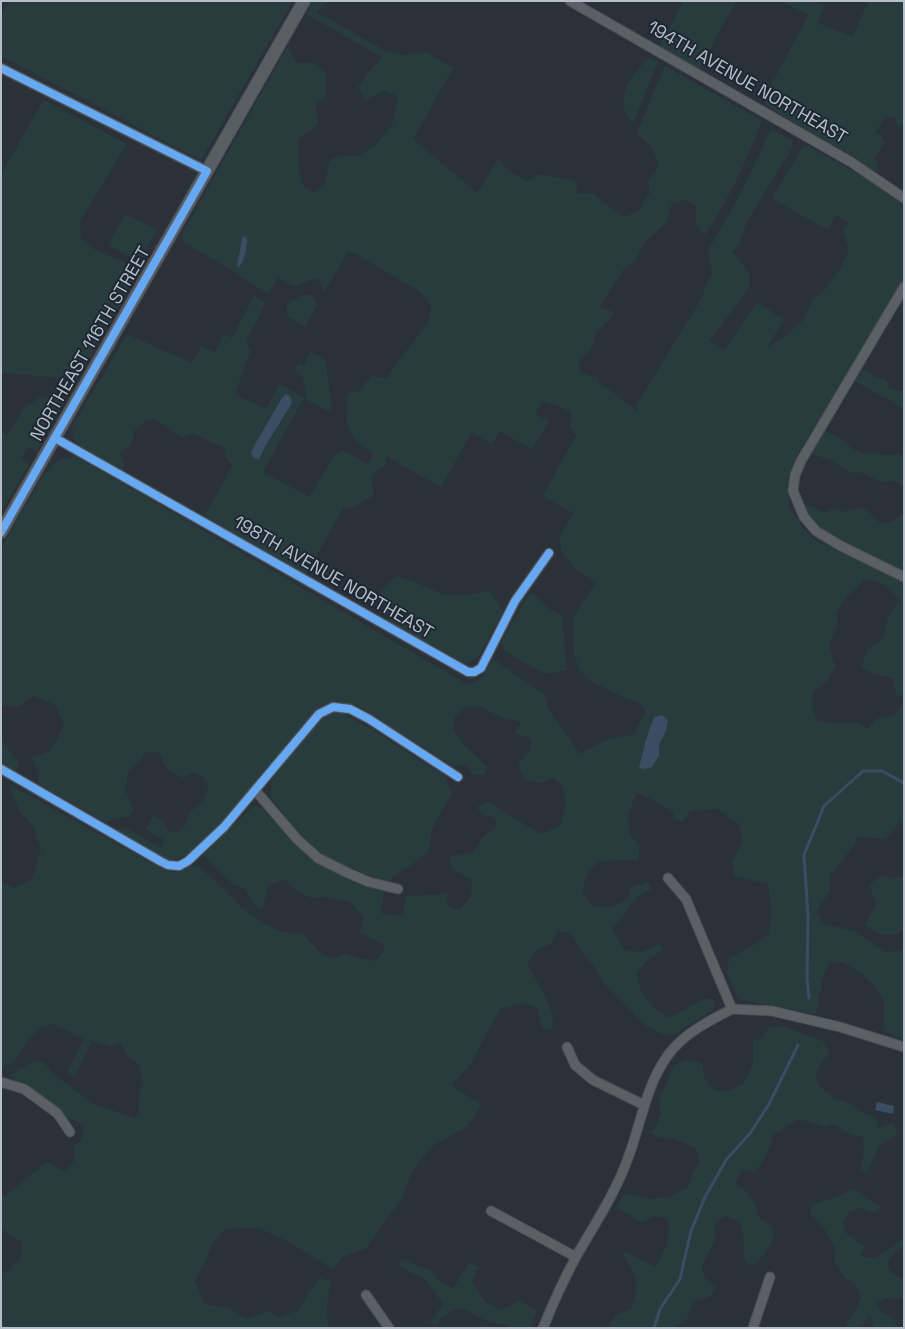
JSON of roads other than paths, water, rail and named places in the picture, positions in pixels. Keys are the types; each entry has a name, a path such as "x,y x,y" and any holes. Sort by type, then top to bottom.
{"street":[{"name":"NORTHEAST 116TH STREET","path":"1,532 304,1"},
{"name":"194TH AVENUE NORTHEAST","path":"570,1 851,162 904,198"},
{"path":"1,68 208,171"},
{"path":"904,287 801,461 795,476 793,491 804,516 816,531 841,546 904,577"},
{"name":"198TH AVENUE NORTHEAST","path":"55,438 468,672 474,672 480,668 515,601 549,553"},
{"path":"1,769 160,861 168,865 179,866 188,861 224,827 319,714 333,707 350,709 369,719 458,778"},
{"path":"255,790 297,839 318,858 368,882 398,889"},
{"path":"668,878 686,899 732,1009"},
{"path":"543,1328 553,1302 576,1257 608,1204 628,1158 644,1105 658,1072 668,1055 686,1036 732,1009 772,1012 840,1027 904,1047"},
{"path":"566,1047 575,1065 592,1080 644,1105"},
{"path":"1,1082 24,1088 57,1113 70,1132"},
{"path":"491,1211 576,1257"},
{"path":"753,1328 770,1277"},
{"path":"366,1295 390,1328"}],"water":[{"path":"245,236 247,246 245,254 243,261 237,267 242,238"},
{"path":"286,394 290,396 292,403 259,459 254,458 251,454 255,444"},
{"path":"662,715 668,720 666,731 659,744 659,756 652,767 639,768 654,717"},
{"path":"877,1102 894,1106 893,1114 875,1110"}],"waterway":[{"path":"809,998 807,978 808,916 804,855 824,806 863,771 882,771 904,783"},
{"path":"654,1328 660,1309 680,1279 691,1231 705,1197 726,1160 751,1132 769,1104 798,1045"}]}
